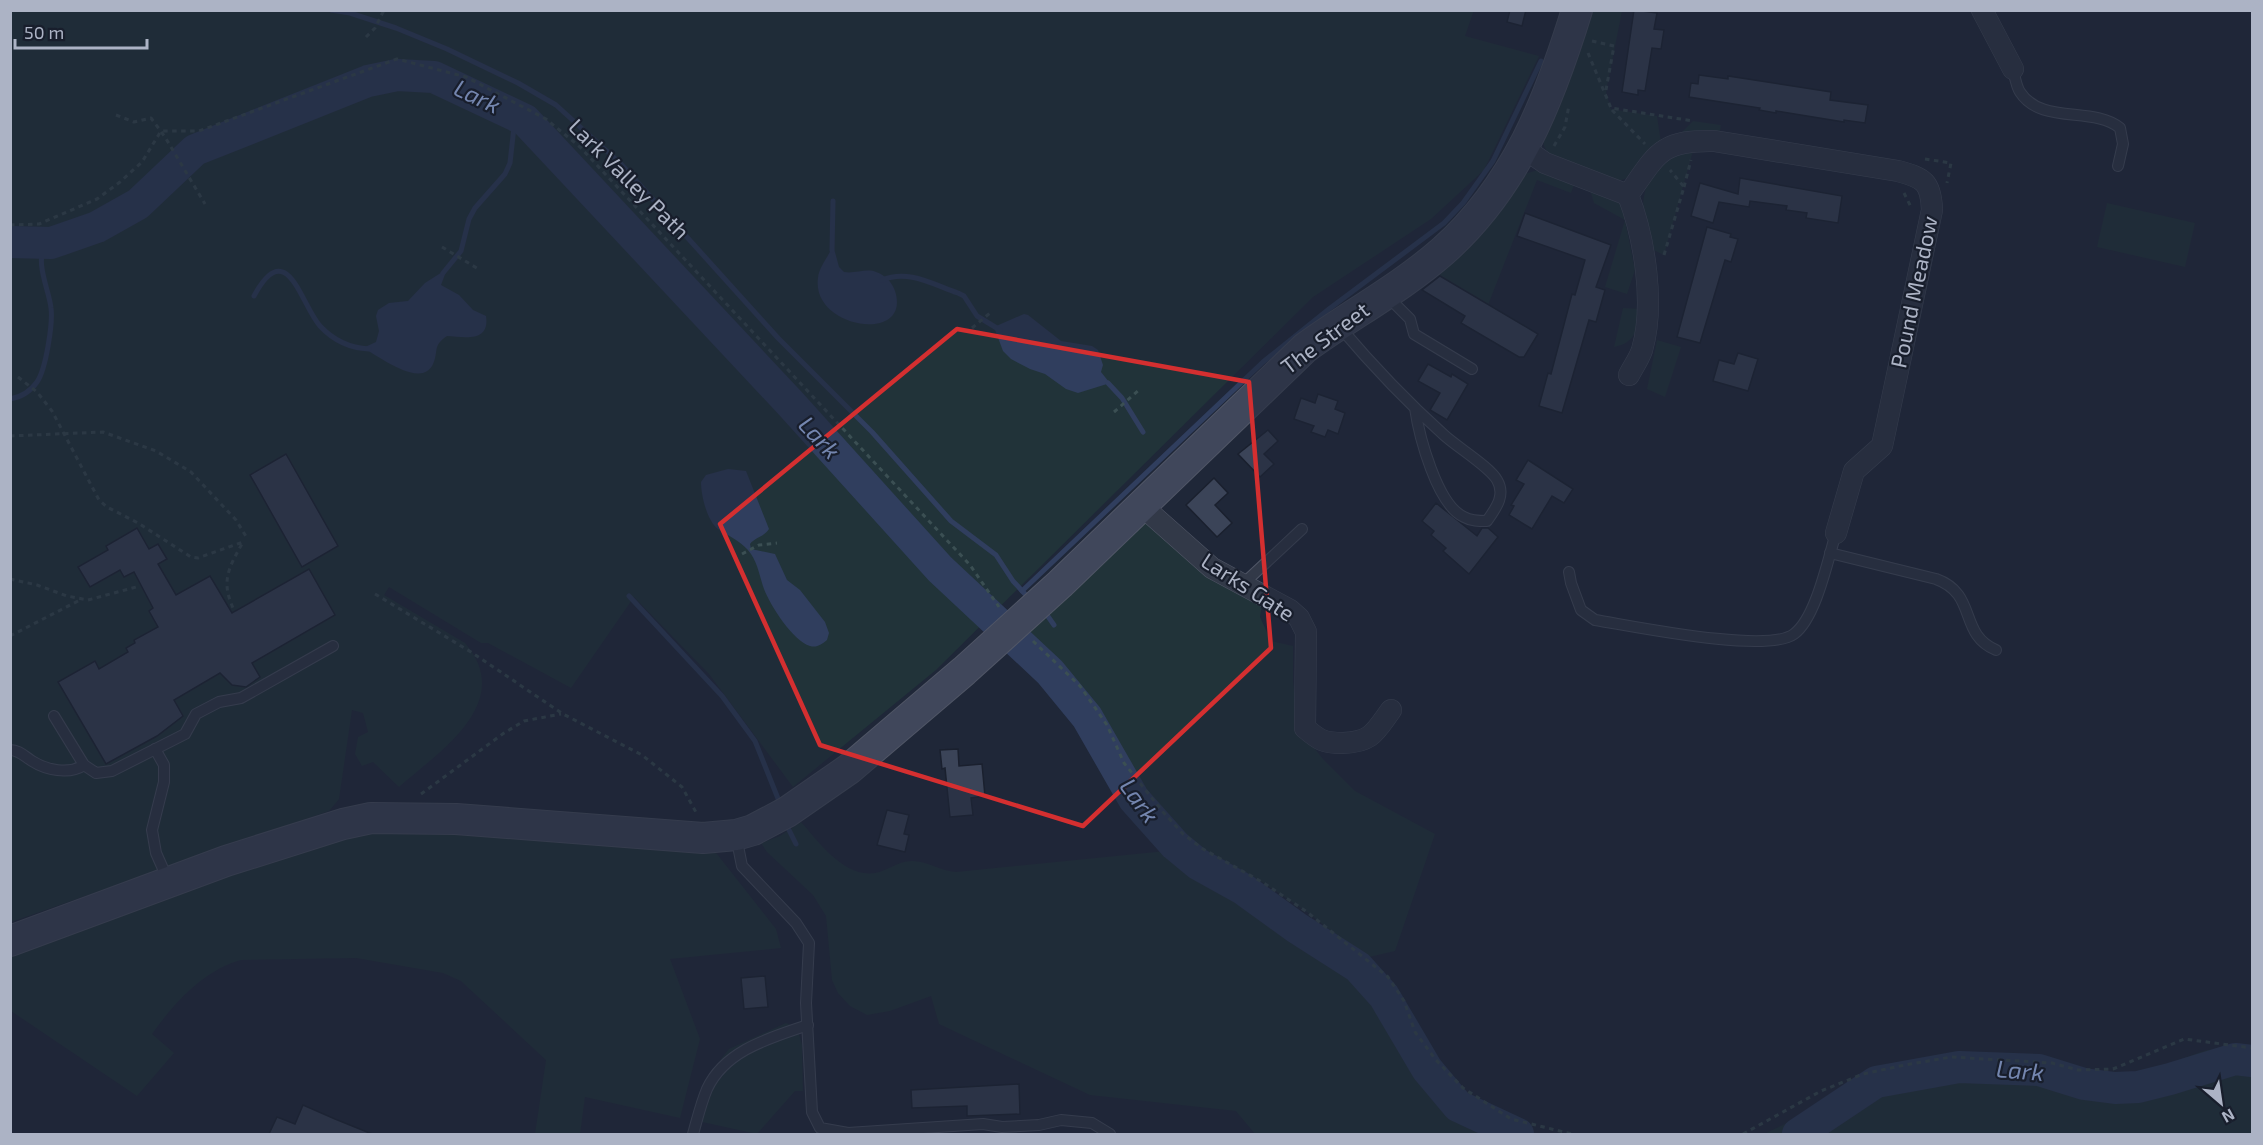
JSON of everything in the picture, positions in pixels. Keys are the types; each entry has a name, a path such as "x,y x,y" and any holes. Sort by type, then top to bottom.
{"main road":[{"name":"The Street","path":"10,941 226,861 343,824 371,818 468,820 703,838 736,835 753,830 779,816 849,769 1010,629 1142,506 1305,348 1421,268 1467,229 1488,204 1525,149 1577,27"}],"street":[{"path":"1982,10 2013,69"},
{"name":"Pound Meadow","path":"1657,154 1670,146 1690,140 1714,141 1898,171 1918,177 1928,186 1932,196 1932,210 1882,446 1854,471 1833,543"},
{"path":"1525,149 1545,163 1629,195 1635,212 1647,282 1647,323 1641,352 1629,375"},
{"path":"1629,195 1657,154"},
{"name":"Larks Gate","path":"1142,506 1212,568 1290,609 1299,618 1306,632 1305,728 1315,737 1326,743 1360,742 1368,738 1391,710"}],"lane":[{"path":"2013,69 2020,91 2031,105 2068,114 2100,118 2113,122 2120,128 2123,144 2118,166"},
{"path":"1385,294 1410,319 1414,334 1472,369"},
{"path":"1338,324 1368,360 1415,408 1496,478 1501,492 1497,505 1487,521 1462,517 1449,505 1422,446 1415,408"},
{"path":"1242,585 1302,529"},
{"path":"1569,572 1581,610 1595,620 1740,642 1774,641 1795,634 1812,611 1833,543 1949,585 1961,598 1977,637 1982,643 1996,650"},
{"path":"54,716 84,765 96,773 112,771 185,734 196,714 219,702 241,698 333,646"},
{"path":"155,749 164,765 164,782 152,830 156,853 170,883"},
{"path":"10,750 18,751 42,766 52,769 73,770 84,765"},
{"path":"736,835 742,866 796,923 809,943 806,1003 812,1112 818,1130 820,1128 848,1133 983,1124 1002,1127 1040,1125 1061,1120 1092,1123 1110,1134"},
{"path":"693,1134 707,1089 720,1068 734,1056 808,1025"}],"path":[{"path":"366,37 375,28 384,10"},
{"path":"1577,27 1611,108 1621,121 1657,154 1684,187"},
{"path":"1577,27 1614,46 1606,92"},
{"name":"Lark Valley Path","path":"161,131 176,129 199,131 398,59 466,76 546,119 580,147 970,565 1004,613 1010,629 1080,686 1107,725 1124,763 1183,834 1203,849 1262,882 1307,912 1388,977 1404,1001 1415,1032 1436,1060 1463,1088 1511,1119 1572,1134"},
{"path":"1611,108 1693,121"},
{"path":"116,116 134,122 151,118 205,204"},
{"path":"10,225 39,224 97,199 142,162 161,131"},
{"path":"1662,264 1693,151"},
{"path":"1917,157 1951,163 1946,186"},
{"path":"1900,185 1913,212"},
{"path":"442,247 480,270"},
{"path":"972,328 990,313"},
{"path":"18,377 37,392 51,411 93,489 107,507 138,523 191,557 198,558 243,542 227,570 229,598 235,612"},
{"path":"1114,412 1139,390"},
{"path":"10,436 103,432 156,451 191,472 236,520 247,538"},
{"path":"742,554 754,547 777,543"},
{"path":"10,579 88,600 140,586"},
{"path":"375,594 471,652 563,714 642,755 682,787 701,821 703,838"},
{"path":"10,636 82,599"},
{"path":"392,818 423,792 504,733 524,721 563,714"},
{"path":"1743,1134 1821,1091 1863,1074 1951,1057 2052,1063 2078,1070 2113,1070 2184,1039 2253,1048"}],"highlighted area":[{"path":"957,329 1249,382 1271,648 1083,826 820,745 720,524"}],"shaded area":[{"path":"1474,10 1465,36 1539,56 1484,170 1431,219 1313,297 936,670 793,787 709,674 634,597 571,688 488,643 481,643 389,587 384,595 465,643 478,665 482,685 477,705 466,724 434,758 399,787 373,762 362,766 355,754 358,737 368,732 363,713 352,710 339,799 329,811 11,922 10,11"},
{"path":"1591,11 1622,11 1606,92 1611,109 1657,116 1661,143 1628,178 1618,181 1549,155 1544,146 1542,134"},
{"path":"1693,121 1721,125 1718,141 1678,136"},
{"path":"1693,151 1664,255 1647,247 1643,210 1645,192 1660,159"},
{"path":"1538,170 1575,182 1571,193 1537,180 1488,305 1437,274 1524,174"},
{"path":"1589,187 1621,201 1631,218 1625,220 1594,203"},
{"path":"2107,203 2195,223 2185,267 2097,247"},
{"path":"1625,220 1635,270 1627,294 1605,287"},
{"path":"1623,308 1641,309 1639,322 1635,334 1627,342 1614,347"},
{"path":"1657,340 1681,347 1665,397 1647,389"},
{"path":"1143,522 1149,524 1213,581 1262,605 1260,617 1271,641 1293,646 1293,681 1299,729 1323,759 1355,791 1435,834 1395,951 1365,958 1307,912 1262,882 1203,849 1183,834 1124,763 1107,725 1080,686 1022,629"},
{"path":"801,822 833,857 853,870 864,873 880,872 911,861 956,872 1166,851 1227,891 1291,926 1314,943 1341,969 1371,1005 1422,1080 1453,1109 1510,1134 1255,1134 1236,1111 1090,1095 939,1024 931,996 890,1011 867,1015 850,1006 838,993 832,980 826,916 813,895 767,852 761,843 780,836"},
{"path":"362,828 713,849 776,929 781,948 670,959 700,1039 680,1118 585,1097 580,1134 535,1134 546,1060 461,981 443,973 356,958 241,960 227,965 191,989 152,1034 174,1053 137,1096 11,1011 10,950"},
{"path":"786,1023 797,1027 802,1045 803,1091 795,1091 757,1134 693,1120 713,1073 729,1049"},
{"path":"2207,1050 2240,1050 2252,1054 2252,1134 1764,1134 1785,1124 1838,1091 1949,1059 1980,1060 2070,1080 2087,1081 2140,1073"}],"water":[{"path":"833,245 839,267 844,272 872,271 882,275 890,282 895,291 896,308 889,318 876,324 860,324 829,309 820,295 818,278 820,269"},
{"path":"447,269 441,285 459,295 473,310 486,316 484,331 468,337 447,336 438,346 433,364 427,371 419,373 399,368 363,348 376,342 379,331 376,316 378,310 389,303 408,301 425,283"},
{"path":"1024,314 1061,341 1092,346 1098,350 1103,365 1101,372 1113,387 1107,384 1078,393 1066,389 1045,374 1011,359 1003,351 994,327"},
{"path":"728,469 746,471 769,529 750,544 751,549 775,554 787,580 800,590 825,622 829,633 827,640 819,645 810,646 796,637 767,596 751,554 740,543 718,529 711,520 703,500 701,482 706,475"}],"building":[{"path":"1510,10 1526,10 1522,26 1507,22"},
{"path":"1634,10 1657,13 1654,29 1664,30 1661,49 1652,48 1645,91 1638,90 1638,95 1622,92"},
{"path":"1699,75 1728,79 1728,76 1831,92 1830,100 1868,105 1865,123 1844,120 1844,122 1776,111 1776,113 1759,110 1760,108 1689,97 1691,83 1698,84"},
{"path":"1740,178 1842,196 1838,223 1806,218 1807,213 1786,210 1787,206 1750,201 1749,207 1719,202 1713,223 1691,216 1700,183 1738,194"},
{"path":"1525,213 1611,245 1596,287 1605,290 1596,322 1589,320 1562,413 1539,406 1548,373 1551,374 1572,294 1575,295 1585,260 1517,236"},
{"path":"1707,227 1731,234 1730,237 1738,239 1731,262 1725,260 1700,343 1677,337"},
{"path":"1440,276 1538,334 1524,357 1519,357 1461,323 1465,316 1422,290"},
{"path":"1738,353 1758,359 1748,391 1713,381 1719,360 1734,364"},
{"path":"1428,364 1468,384 1447,420 1430,410 1440,393 1418,381"},
{"path":"1318,394 1338,401 1335,409 1345,413 1338,434 1328,430 1325,437 1311,432 1314,426 1294,419 1301,398 1315,403"},
{"path":"1268,430 1278,441 1264,454 1274,464 1260,477 1238,454"},
{"path":"286,454 338,546 302,567 250,475"},
{"path":"1528,460 1573,489 1564,503 1552,496 1532,529 1509,515 1514,506 1511,505 1524,484 1516,480"},
{"path":"1214,478 1228,493 1215,505 1232,523 1217,537 1186,505"},
{"path":"1436,503 1477,536 1482,528 1488,528 1498,537 1469,574 1443,551 1446,548 1431,535 1434,531 1422,521"},
{"path":"137,528 149,549 158,544 167,559 158,564 176,595 210,576 232,613 309,569 335,615 252,663 260,677 246,687 232,685 220,673 174,700 183,716 157,736 106,764 58,682 95,661 99,669 128,652 126,648 135,643 134,640 158,627 149,611 153,608 134,572 124,577 120,570 90,587 78,567 108,550 106,546"},
{"path":"958,749 959,766 982,764 985,796 971,798 973,815 950,817 945,768 942,769 940,750"},
{"path":"887,810 909,815 904,834 909,835 905,852 877,845"},
{"path":"765,976 768,1007 744,1009 741,978"},
{"path":"1019,1084 1020,1114 967,1116 967,1106 912,1108 911,1090"},
{"path":"303,1105 372,1134 269,1134 277,1117 295,1124"}],"waterway":[{"path":"331,10 350,13 396,28 447,49 518,83 556,105 621,164 778,338 872,432 951,521 996,555 1013,581 1025,594"},
{"path":"1022,591 1263,362 1329,309 1444,223 1463,203 1493,161 1541,61"},
{"name":"Lark","path":"10,242 51,243 97,227 138,204 195,150 368,81 397,75 434,77 525,120 790,403 940,569 1050,672 1087,717 1134,799 1175,845 1198,864 1243,889 1297,928 1358,967 1384,996 1427,1069 1458,1106 1518,1134"},
{"path":"443,273 461,251 469,219 475,208 505,174 510,163 514,127 519,122 524,122"},
{"path":"832,250 833,201"},
{"path":"10,399 25,394 34,386 46,357 51,315 41,259 46,244"},
{"path":"254,296 266,279 276,272 284,273 292,280 313,316 325,331 342,343 369,349"},
{"path":"882,280 901,276 911,277 958,293 964,296 977,316 1000,330"},
{"path":"1108,383 1122,398 1143,432"},
{"path":"629,596 722,696 755,741 781,806"},
{"path":"1047,615 1054,625"},
{"path":"786,824 796,844"},
{"name":"Lark","path":"1798,1134 1876,1082 1959,1067 2039,1070 2084,1084 2115,1088 2138,1087 2235,1059 2252,1061"}]}
